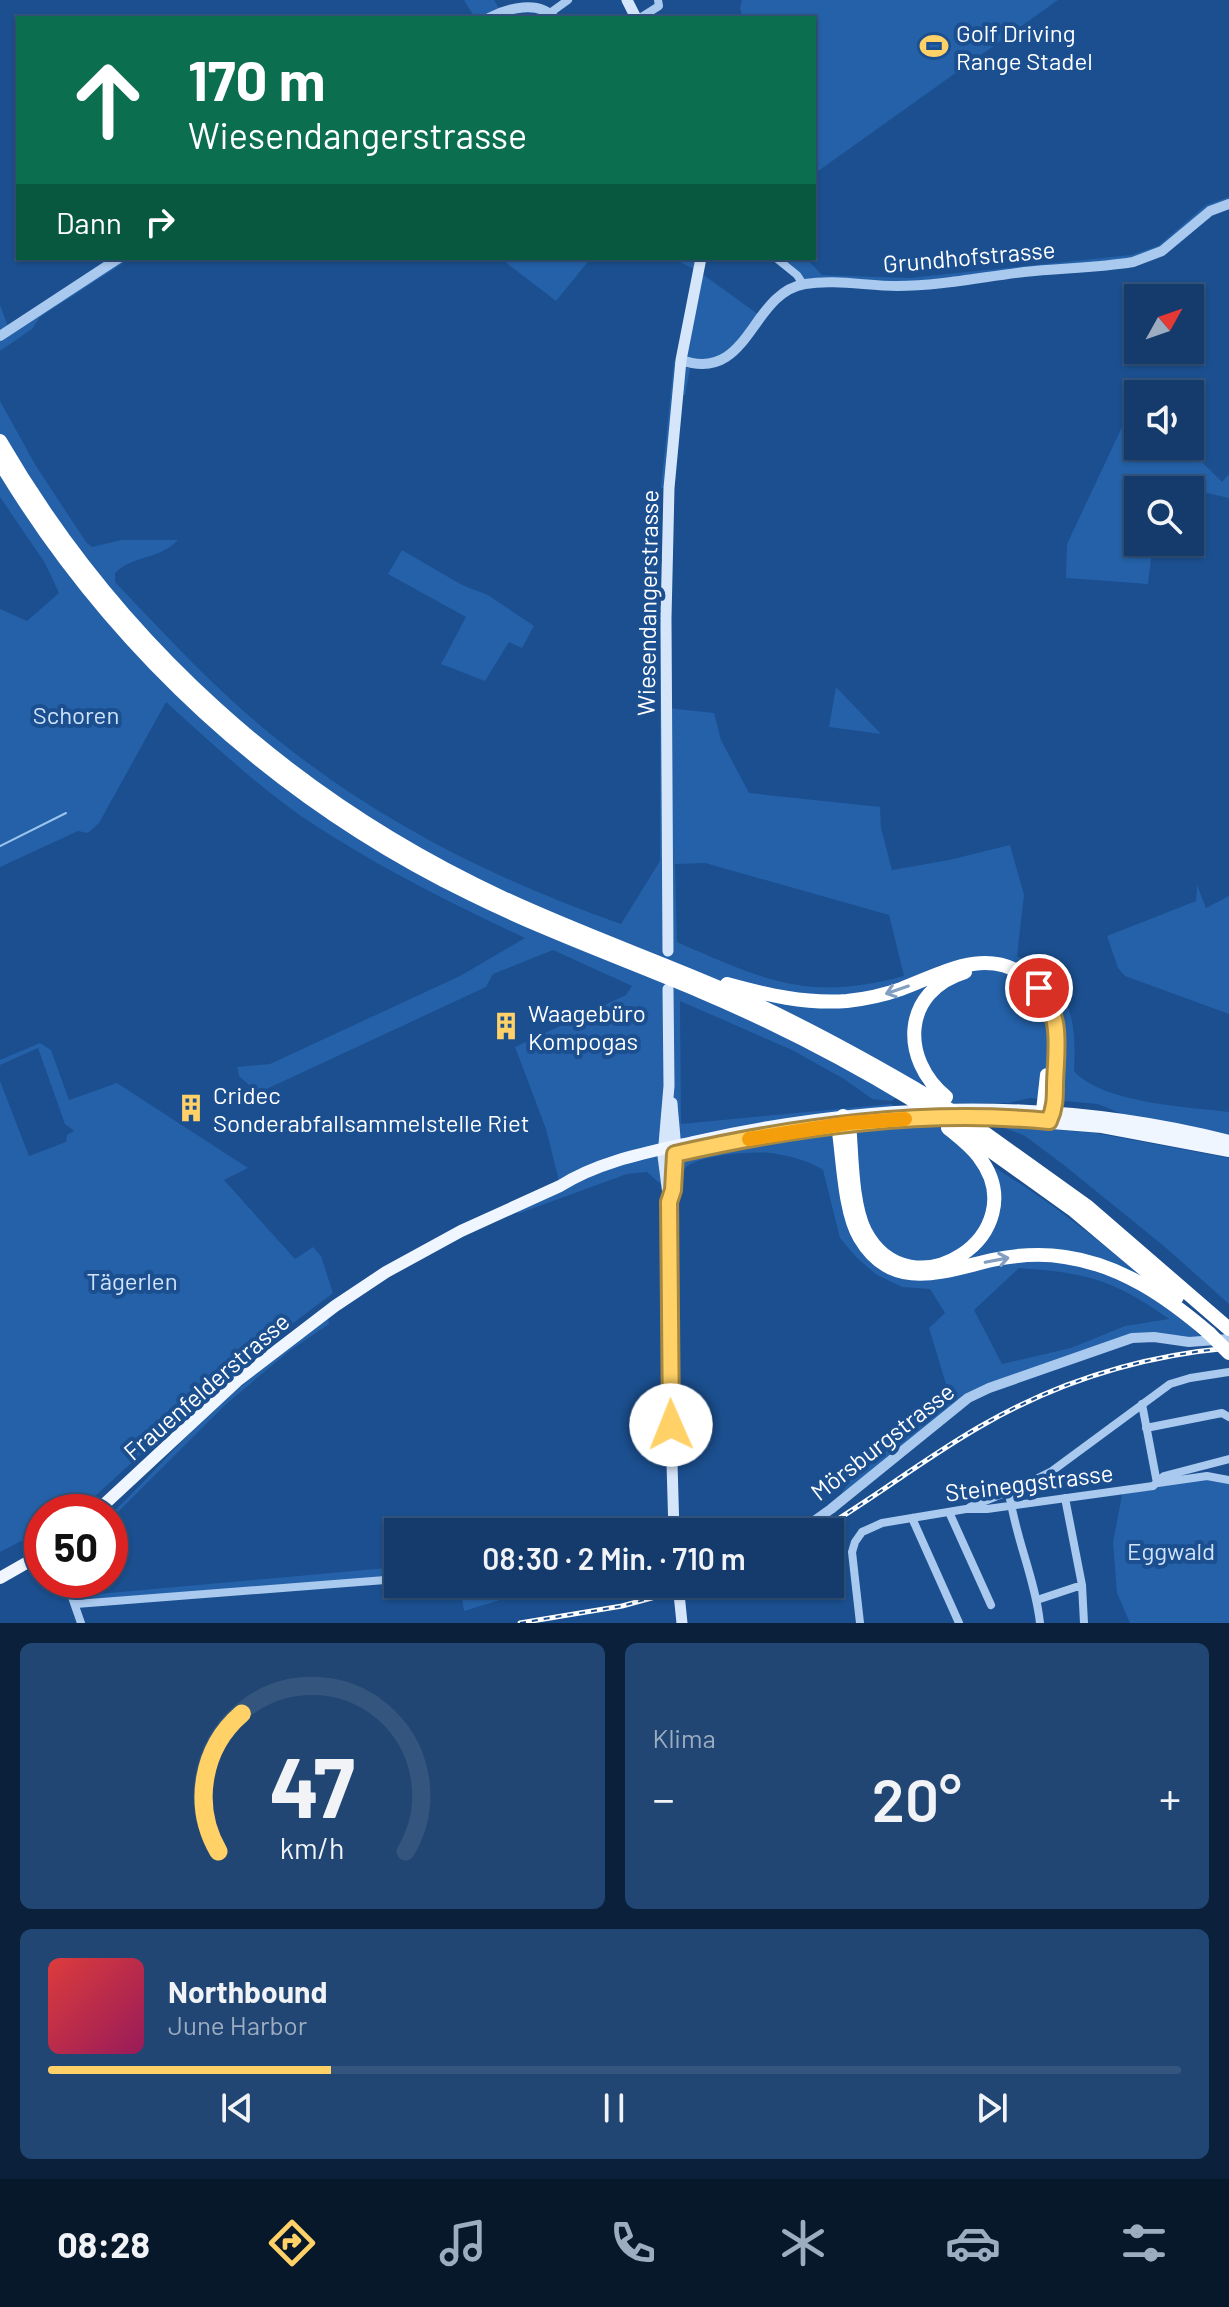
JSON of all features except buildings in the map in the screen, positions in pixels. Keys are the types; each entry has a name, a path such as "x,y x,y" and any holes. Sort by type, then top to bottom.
{"highway":[{"path":"0,441 61,536 124,616 208,703 279,762 353,816 437,865 505,899 676,970 815,1033 938,1098 984,1129 1134,1245 1223,1336 1229,1353"},
{"path":"0,462 64,557 135,643 228,734 316,803 385,848 474,896 748,1013 812,1043 911,1099 1072,1209 1223,1336"},
{"path":"676,970 773,996 829,1002 879,996 964,964 991,963 1011,968 1036,984 1054,1013 1058,1037 1049,1115"},
{"path":"938,1098 918,1061 914,1038 917,1017 927,998 949,979 972,971 993,971 1025,985 1045,1013 1050,1043 1049,1115"},
{"path":"843,1121 863,1228 884,1254 918,1267 941,1265 966,1254 983,1235 992,1212 993,1190 987,1171 953,1128"},
{"path":"843,1121 853,1223 867,1248 888,1265 909,1273 931,1275 1012,1257 1052,1255 1080,1259 1143,1284 1223,1336"}],"main road":[{"name":"Wiesendangerstrasse","path":"668,951 667,547 681,360 701,260"},
{"path":"668,989 674,1518"},
{"name":"Frauenfelderstrasse","path":"115,1494 237,1381 335,1306 386,1272 461,1231 560,1186 577,1185 669,1151 789,1122 843,1121 939,1109 1122,1118 1229,1141"},
{"name":"Frauenfelderstrasse","path":"1049,1115 1229,1151"},
{"path":"0,1578 24,1569"},
{"path":"679,1598 682,1623"}],"street":[{"path":"493,16 518,7 544,9 552,15 568,0"},
{"path":"642,16 659,6 658,0"},
{"name":"Grundhofstrasse","path":"803,284 899,286 1133,262 1162,251 1210,211 1229,204"},
{"path":"0,336 116,260"},
{"path":"681,360 691,364 715,364 730,356 775,301 786,291 803,284 778,260"},
{"name":"Mörsburgstrasse","path":"818,1518 968,1398 989,1388 1132,1338 1154,1337 1189,1342 1223,1336"},
{"path":"966,1509 1009,1492 1061,1464 1175,1382 1229,1372"},
{"path":"1142,1404 1157,1483"},
{"path":"1146,1428 1222,1413 1229,1417"},
{"path":"1157,1483 1164,1476 1229,1459"},
{"name":"Steineggstrasse","path":"860,1623 852,1556 855,1542 866,1528 966,1509 1011,1506 1207,1476 1229,1480"},
{"path":"1009,1492 1040,1623"},
{"path":"1065,1498 1082,1585 1084,1623"},
{"path":"949,1512 991,1605"},
{"path":"912,1518 959,1623"},
{"path":"76,1604 384,1580"},
{"path":"1037,1600 1082,1585"},
{"path":"74,1598 81,1623"}],"green space":[{"path":"464,0 494,0 501,12 493,16 474,16"},
{"path":"742,0 1058,0 816,173 816,16 742,16"},
{"path":"1229,197 1229,204 1152,256 899,286 803,284 778,260 808,260 822,275 909,278 1131,255 1158,246 1206,205"},
{"path":"116,260 128,260 40,317 32,329 0,351 0,305 9,329"},
{"path":"503,260 589,260 556,301"},
{"path":"676,260 701,260 698,271"},
{"path":"698,271 762,317 730,356 691,364 685,395 679,395 669,488 661,488 674,361 681,360"},
{"name":"Schoren","path":"0,401 36,466 92,547 121,540 178,540 163,551 122,567 115,573 115,582 248,715 334,782 424,838 520,884 621,924 660,861 660,605 666,618 668,708 714,713 721,740 749,793 880,807 881,828 892,870 1010,845 1024,895 1017,956 1048,979 1066,1003 1074,1032 1074,1071 1087,1082 1125,1097 1229,1112 1229,1136 1122,1114 1098,1104 1030,1098 1009,1103 952,1103 924,1081 891,1101 872,1099 844,1079 792,1050 680,1001 681,1124 891,1104 929,1127 948,1128 988,1170 992,1166 1033,1192 1146,1280 1067,1262 1130,1282 1182,1318 1202,1338 1178,1339 1159,1334 989,1388 840,1495 866,1459 949,1394 929,1328 945,1313 930,1289 902,1287 877,1275 856,1257 840,1238 823,1170 778,1154 723,1155 697,1161 683,1171 680,1180 679,1231 675,1250 666,1189 647,1172 627,1174 520,1213 502,1212 560,1185 546,1129 515,1047 626,995 632,986 553,950 493,974 486,987 258,1093 239,1076 237,1067 270,1064 460,976 525,938 411,882 301,816 166,702 99,823 88,833 78,831 0,867 0,609 27,621 59,593 45,563 0,497","holes":["705,863 889,915 904,976 870,984 813,987 762,976 677,942 675,864","1019,1268 1063,1272 1098,1280 1131,1295 1169,1319 1125,1326 1071,1348 1002,1364 974,1310"]},
{"path":"1124,424 1124,460 1200,460 1222,482 1229,474 1229,498 1204,492 1204,476 1124,476 1124,556 1151,556 1148,584 1066,578 1067,544"},
{"path":"402,550 462,585 488,595 534,626 522,648 509,642 485,681 441,664 466,617 388,574"},
{"path":"836,687 881,734 829,727"},
{"path":"1197,885 1206,908 1229,896 1229,1014 1125,976 1118,968 1107,936 1196,901"},
{"name":"Tägerlen","path":"40,1043 51,1050 69,1100 117,1083 248,1168 224,1180 295,1259 313,1247 321,1256 333,1293 238,1365 98,1494 24,1494 24,1540 0,1552 0,1081 29,1156 66,1142 67,1135 74,1131 65,1124 38,1048 0,1065 0,1060"},
{"path":"998,1125 1095,1133 1229,1158 1229,1304 1165,1247 1065,1166 1025,1136"},
{"path":"328,1318 329,1324 288,1352 225,1405 128,1502 128,1497 204,1419 249,1379"},
{"name":"Eggwald","path":"1207,1476 1229,1480 1229,1623 1130,1623 1117,1593 1113,1542 1123,1490"},
{"path":"384,1568 384,1580 76,1604 74,1598 128,1598 128,1591"},
{"path":"462,1598 506,1598 464,1611"}],"waterway":[{"path":"0,846 66,813"}],"railway":[{"path":"839,1518 960,1438 1039,1396 1132,1365 1229,1348"},
{"path":"520,1623 651,1598"}],"slow traffic":[{"path":"749,1139 849,1123 905,1119"}],"place":[{"name":"Golf Driving Range Stadel","path":"934,46"},
{"name":"Waagebüro Kompogas","path":"506,1026"},
{"name":"Cridec Sonderabfallsammelstelle Riet","path":"191,1108"}],"route":[{"path":"671,1425 669,1202 673,1190 675,1154 849,1123 950,1116 1049,1121 1056,1100 1058,1030 1052,1008 1039,988"}]}
